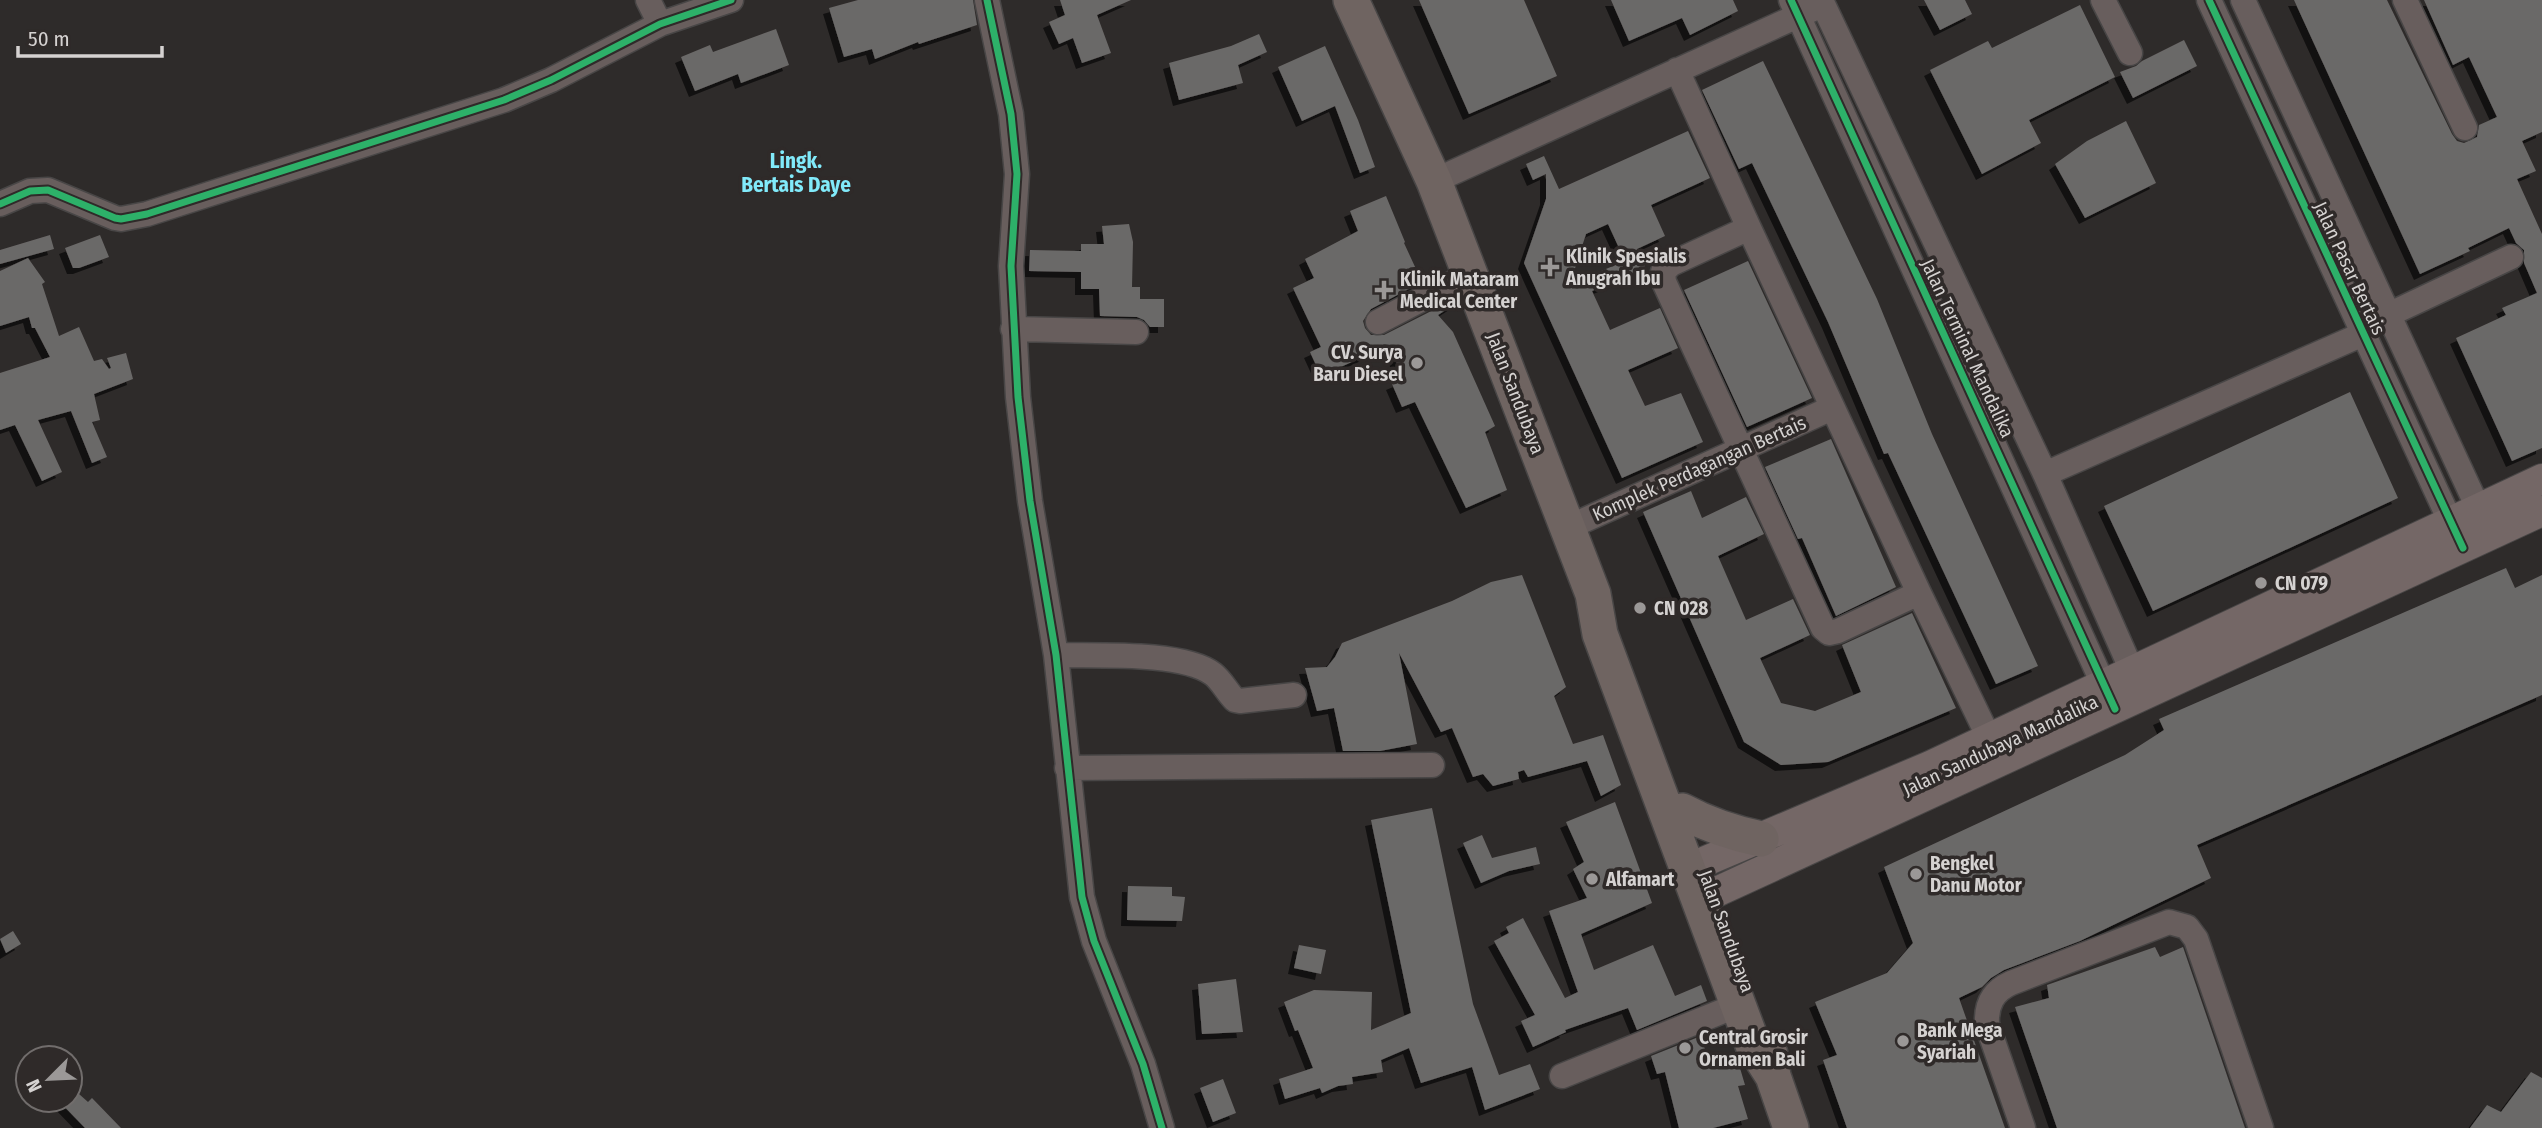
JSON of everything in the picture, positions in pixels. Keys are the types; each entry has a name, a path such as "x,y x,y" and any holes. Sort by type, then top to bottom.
{"highway":[{"name":"Jalan Sandubaya","path":"1351,0 1434,181 1593,594 1614,628 1682,811 1700,881 1738,1005 1753,1045 1773,1076"},
{"name":"Jalan Sandubaya","path":"1593,594 1600,634 1768,1040 1773,1076 1791,1128"},
{"path":"1682,811 1716,828 1761,839"}],"main road":[{"path":"2485,522 2542,479"},
{"name":"Jalan Sandubaya Mandalika","path":"1700,881 2138,684 2485,522 2542,511"},
{"path":"1700,881 1761,839 1990,738 2109,697"}],"street":[{"path":"648,0 660,24"},
{"path":"0,204 39,189 56,192 115,218 147,214 504,100 551,80 660,24 732,0"},
{"path":"987,0 1011,114 1017,174 1011,266 1018,397 1030,502 1056,654 1082,897 1089,925 1143,1064 1162,1128"},
{"path":"2103,0 2130,53"},
{"name":"Jalan Pasar Bertais","path":"2209,0 2457,535"},
{"path":"2243,0 2485,522"},
{"path":"2405,0 2465,128"},
{"path":"1434,181 1677,70 1795,5 1822,2 2045,474 2138,684"},
{"name":"Jalan Terminal Mandalika","path":"1795,5 2109,697"},
{"path":"1677,70 1832,408 1990,738"},
{"path":"1749,228 1671,264 1663,272 1664,282 1823,628 1829,633 1838,631 1919,593"},
{"path":"2388,315 2511,257"},
{"path":"1378,322 1470,274"},
{"path":"1013,329 1136,332"},
{"path":"2045,474 2363,334"},
{"name":"Komplek Perdagangan Bertais","path":"1567,528 1832,408"},
{"path":"1056,654 1150,657 1191,664 1212,673 1234,700 1294,695"},
{"path":"1067,768 1432,765"},
{"path":"2023,1128 1987,1024 1990,1002 2001,988 2160,924 2174,922 2183,925 2196,939 2261,1128"},
{"path":"1562,1076 1738,1005"}],"building":[{"path":"858,0 973,0 977,25 919,44 918,42 875,59 872,49 844,57 829,8"},
{"path":"1060,0 1131,0 1097,15 1111,53 1082,63 1073,38 1059,44 1049,22 1065,15"},
{"path":"1419,0 1524,0 1557,76 1469,114"},
{"path":"1611,0 1733,0 1738,11 1690,35 1682,18 1629,41"},
{"path":"1924,0 1965,0 1972,14 1940,30"},
{"path":"2294,0 2387,0 2452,134 2457,141 2464,143 2477,137 2479,125 2497,117 2469,57 2453,65 2424,0 2542,0 2542,132 2522,141 2536,171 2517,179 2542,234 2542,448 2512,461 2456,338 2506,315 2502,308 2537,293 2524,263 2524,250 2516,243 2509,228 2468,248 2470,251 2420,274"},
{"path":"2080,5 2115,77 2029,120 2041,143 1982,174 1930,70 1988,41 1992,48"},
{"path":"776,29 789,65 741,83 738,74 695,91 681,57 710,45 713,52"},
{"path":"1259,34 1267,52 1238,65 1243,83 1179,100 1169,63 1231,46"},
{"path":"2184,40 2197,66 2133,98 2120,72"},
{"path":"1325,46 1358,120 1375,167 1360,173 1335,106 1302,121 1278,67"},
{"path":"1763,61 1877,299 1932,434 2038,666 1996,684 1888,453 1884,454 1828,322 1752,163 1739,169 1702,90"},
{"path":"2126,121 2156,183 2085,218 2055,164 2087,141"},
{"path":"1688,131 1710,178 1651,205 1665,236 1637,249 1646,269 1592,291 1610,330 1660,308 1678,348 1628,370 1645,406 1681,393 1703,442 1622,478 1524,263 1546,199 1546,174 1533,180 1526,164 1544,156 1559,189","holes":["1608,224 1625,261 1570,284 1586,234"]},
{"path":"1386,196 1422,282 1371,309 1363,321 1371,335 1384,335 1453,300 1455,304 1438,315 1453,332 1495,426 1485,432 1507,490 1466,508 1415,402 1402,407 1392,384 1404,379 1389,345 1321,376 1310,352 1321,347 1293,288 1314,278 1305,259 1358,231 1350,211"},
{"path":"1129,224 1133,242 1132,287 1140,287 1140,299 1164,299 1164,327 1150,327 1137,317 1100,316 1099,289 1081,289 1081,272 1029,271 1030,250 1081,251 1081,244 1104,244 1102,226"},
{"path":"50,235 54,249 0,264 0,250"},
{"path":"100,235 109,257 73,268 65,248"},
{"path":"28,258 45,282 42,284 59,336 79,327 94,361 102,359 109,369 111,368 107,358 126,353 133,379 94,394 100,420 92,422 107,457 92,463 71,411 38,420 62,472 42,481 15,425 0,430 0,373 50,357 35,328 32,328 29,317 0,326 0,271"},
{"path":"1748,261 1812,398 1747,427 1684,290"},
{"path":"2350,392 2398,498 2153,611 2104,506"},
{"path":"1831,439 1896,587 1836,616 1802,538 1798,539 1765,467"},
{"path":"1691,491 1702,518 1746,497 1764,534 1718,556 1746,620 1793,599 1810,635 1760,658 1781,703 1815,711 1861,692 1842,645 1912,613 1956,708 1828,762 1781,765 1744,742 1643,512"},
{"path":"2506,568 2515,588 2542,575 2542,695 2197,845 2211,878 2080,941 2004,970 1982,987 1959,998 2005,1128 1847,1128 1823,1060 1837,1055 1815,1002 1887,973 1913,943 1884,867 2125,755 2164,730 2159,719"},
{"path":"1522,575 1566,687 1554,696 1573,744 1603,735 1621,785 1601,796 1587,761 1528,777 1524,770 1518,772 1519,779 1493,786 1483,774 1473,777 1452,728 1441,732 1399,653 1417,744 1380,751 1343,751 1334,708 1317,711 1305,668 1327,667 1342,643 1452,601 1491,582"},
{"path":"1615,802 1652,903 1581,934 1594,970 1653,945 1675,996 1701,985 1707,1001 1637,1030 1628,1008 1565,1030 1566,1032 1533,1047 1521,1021 1535,1015 1494,941 1509,933 1506,927 1523,918 1565,998 1578,992 1549,911 1587,898 1573,869 1584,862 1566,822"},
{"path":"1432,808 1473,1004 1499,1075 1530,1064 1540,1089 1485,1110 1472,1067 1421,1083 1409,1048 1381,1060 1383,1072 1352,1077 1353,1084 1338,1086 1322,1093 1320,1088 1285,1099 1279,1079 1313,1068 1284,1002 1314,990 1372,992 1371,1030 1411,1013 1371,820"},
{"path":"1482,835 1492,858 1536,847 1540,864 1509,871 1481,883 1463,843"},
{"path":"1128,886 1172,887 1172,896 1185,897 1182,921 1127,920"},
{"path":"13,931 21,944 6,953 0,939"},
{"path":"1299,945 1326,950 1321,974 1294,968"},
{"path":"2155,947 2160,957 2183,947 2245,1128 2057,1128 2015,1007 2049,998 2047,985"},
{"path":"1236,979 1243,1032 1202,1034 1198,984"},
{"path":"1701,1036 1710,1066 1737,1058 1745,1085 1738,1086 1748,1119 1713,1128 1679,1128 1665,1072 1657,1074 1651,1056"},
{"path":"2531,1072 2542,1078 2542,1128 2470,1128 2487,1105 2501,1112"},
{"path":"1223,1079 1236,1113 1213,1122 1200,1088"},
{"path":"84,1098 88,1102 92,1098 121,1128 85,1128 72,1114 84,1114"}],"cycle path":[{"path":"0,204 30,191 48,190 115,218 147,214 504,100 551,80 660,24 731,0"},
{"path":"987,0 1011,114 1017,174 1011,266 1018,397 1030,501 1056,655 1082,897 1094,941 1143,1064 1162,1128"},
{"path":"1791,0 2115,709"},
{"path":"2209,0 2463,548"}],"place":[{"name":"Klinik Spesialis Anugrah Ibu","path":"1550,267"},
{"name":"Klinik Mataram Medical Center","path":"1384,290"},
{"name":"CV. Surya Baru Diesel","path":"1417,363"},
{"name":"CN 079","path":"2261,583"},
{"name":"CN 028","path":"1640,608"},
{"name":"Bengkel Danu Motor","path":"1916,874"},
{"name":"Alfamart","path":"1592,879"},
{"name":"Bank Mega Syariah","path":"1903,1041"},
{"name":"Central Grosir Ornamen Bali","path":"1685,1048"}],"district":[{"name":"Lingk. Bertais Daye","path":"796,173"}]}
